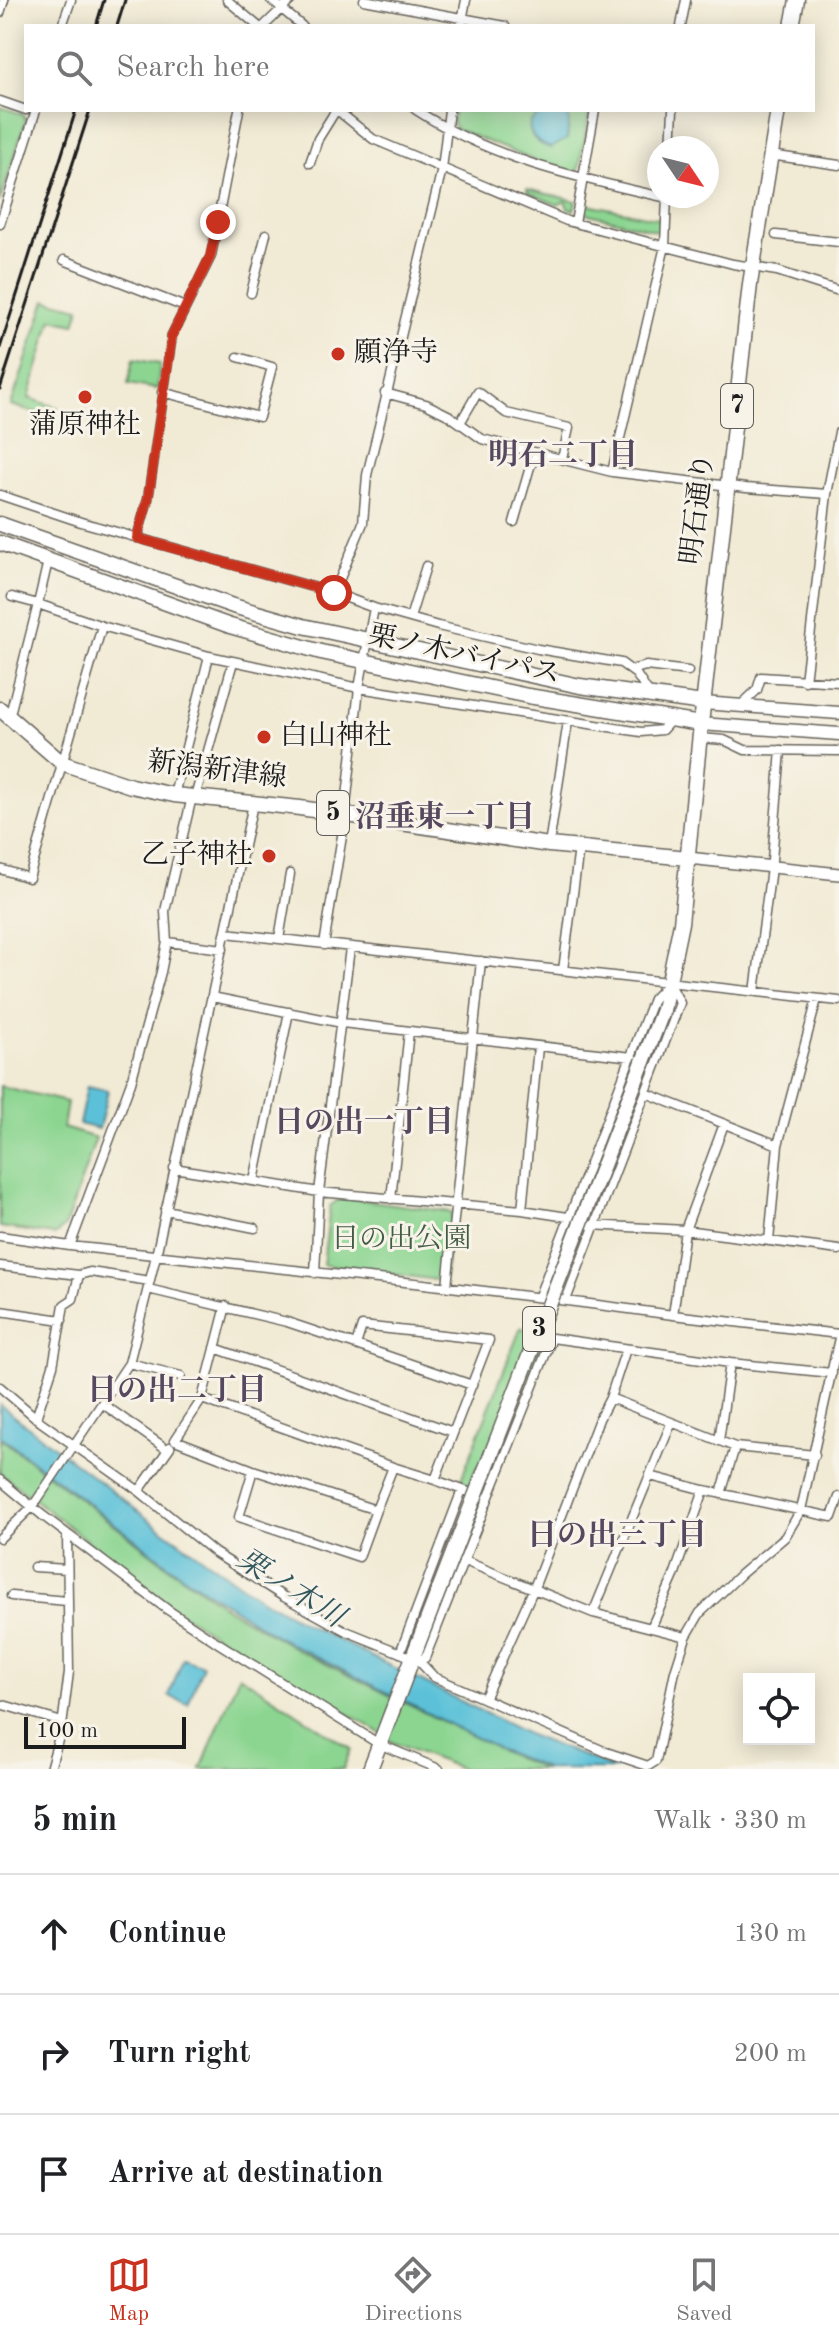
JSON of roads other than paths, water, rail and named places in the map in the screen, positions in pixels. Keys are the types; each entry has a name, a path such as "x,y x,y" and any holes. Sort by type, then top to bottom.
{"main road":[{"path":"792,24 797,0"},
{"name":"明石通り","path":"700,731 752,267 778,112"},
{"name":"栗ノ木バイパス","path":"0,524 233,606 367,641 568,683 739,707 839,713"},
{"name":"栗ノ木バイパス","path":"0,543 230,626 364,662 528,696 671,720 700,731 839,734"},
{"name":"新潟新津線","path":"4,714 62,763 131,786 174,795 195,793 253,804 345,814 549,845 688,858"},
{"name":"3","path":"370,1769 663,1010 681,923 700,731"}],"street":[{"path":"0,13 4,0"},
{"path":"63,24 71,0"},
{"path":"227,0 258,24"},
{"path":"271,0 300,24"},
{"path":"263,24 291,0"},
{"path":"364,0 462,23 466,0"},
{"path":"681,24 686,0"},
{"path":"0,101 24,108"},
{"path":"0,224 30,112"},
{"path":"137,538 148,499 172,335 211,256 239,112"},
{"path":"310,163 318,139 335,112"},
{"path":"339,112 373,139 575,223 777,271 839,291"},
{"path":"419,112 446,129 538,168 647,193"},
{"path":"334,593 363,523 367,475 442,169 449,112"},
{"path":"575,223 595,112"},
{"path":"672,136 673,112"},
{"path":"770,155 839,165"},
{"path":"612,472 665,246 667,208"},
{"path":"251,293 266,234"},
{"path":"776,235 839,242"},
{"path":"64,260 185,307"},
{"path":"162,392 259,417 272,367 238,357"},
{"path":"460,423 478,392 506,413 569,428 562,459"},
{"path":"385,393 426,404 482,439 612,472 827,494"},
{"path":"805,681 827,494 839,432"},
{"path":"514,522 537,453"},
{"path":"0,495 410,618 538,649 621,663 631,670 650,695"},
{"path":"4,714 48,561"},
{"path":"410,618 426,566"},
{"path":"12,597 209,656 359,688 641,732 662,730 671,720"},
{"path":"324,945 345,814 359,688 374,608"},
{"path":"0,869 29,878 102,626"},
{"path":"174,795 209,656"},
{"path":"70,1246 131,1082 167,942 165,911 233,662"},
{"path":"631,670 646,666 688,671"},
{"path":"739,707 757,690 761,677 839,682"},
{"path":"549,845 568,721"},
{"path":"700,731 745,750 839,751"},
{"path":"755,992 781,750"},
{"path":"0,1538 33,1506 129,1363 156,1256 253,804"},
{"path":"563,970 579,848"},
{"path":"688,858 839,874"},
{"path":"279,939 290,874"},
{"path":"226,933 839,1001"},
{"path":"167,942 223,949"},
{"path":"315,1273 319,1192 350,948"},
{"path":"447,1286 481,961"},
{"path":"539,1296 653,999 669,982"},
{"path":"566,1300 680,1003 669,982"},
{"path":"212,997 342,1023 632,1057"},
{"path":"769,1241 778,1145 817,999"},
{"path":"254,1181 289,1012"},
{"path":"391,1199 409,1031"},
{"path":"522,1210 538,1047"},
{"path":"646,1093 778,1145"},
{"path":"673,1315 685,1230 724,1124"},
{"path":"174,1168 319,1192 570,1216 594,1226 685,1230 839,1250"},
{"path":"165,1210 255,1228"},
{"path":"0,1236 156,1256 212,1259 539,1296 839,1336 801,1510 785,1537 700,1613 686,1637 675,1671 656,1761 648,1766 606,1752 434,1677 411,1657"},
{"path":"0,1266 79,1275 90,1272 149,1285 287,1322 472,1385"},
{"path":"36,1418 53,1366 64,1305 73,1299 79,1275"},
{"path":"139,1491 202,1399 226,1306"},
{"path":"0,1311 62,1320"},
{"path":"356,1345 362,1326 489,1340 435,1480"},
{"path":"0,1387 36,1418 139,1491 215,1553 284,1597 346,1631 411,1657 425,1658 552,1338 730,1363 832,1373"},
{"path":"215,1348 453,1432"},
{"path":"484,1699 534,1588 599,1419 610,1398 626,1349"},
{"path":"129,1363 181,1376"},
{"path":"719,1441 730,1363"},
{"path":"610,1398 735,1447 815,1455"},
{"path":"202,1399 488,1499"},
{"path":"103,1404 168,1450"},
{"path":"593,1613 671,1424"},
{"path":"175,1440 253,1470 376,1510"},
{"path":"721,1494 735,1447"},
{"path":"253,1470 239,1517 359,1557 393,1467"},
{"path":"650,1476 832,1517 839,1497"},
{"path":"0,1480 168,1610 381,1739 439,1769"},
{"path":"411,1657 462,1490"},
{"path":"651,1628 674,1576 704,1490"},
{"path":"50,1769 62,1722 69,1672 67,1534"},
{"path":"462,1560 593,1613 686,1637"},
{"path":"34,1567 67,1569"},
{"path":"11,1596 67,1601"},
{"path":"0,1704 62,1722"}],"water":[{"path":"542,112 565,112 569,121 567,139 551,148 542,144 535,139 530,122"},
{"path":"87,1086 108,1090 99,1129 79,1124"},
{"path":"0,1405 156,1525 258,1597 529,1735 616,1769 547,1769 498,1749 281,1639 183,1576 0,1436"},
{"path":"183,1658 203,1665 188,1704 169,1696"}],"railway":[{"path":"97,24 104,0"},
{"path":"118,24 125,0"},
{"path":"0,348 75,112"},
{"path":"0,389 89,112"}],"place":[{"name":"願浄寺","path":"338,354"},
{"name":"蒲原神社","path":"85,397"},
{"name":"白山神社","path":"264,737"},
{"name":"乙子神社","path":"269,856"}],"district":[{"name":"明石二丁目","path":"563,456"},
{"name":"沼垂東一丁目","path":"445,818"},
{"name":"日の出一丁目","path":"364,1123"},
{"name":"日の出二丁目","path":"177,1391"},
{"name":"日の出三丁目","path":"617,1536"}],"park label":[{"name":"日の出公園","path":"401,1240"}],"water label":[{"name":"栗ノ木川","path":"290,1589"}]}
